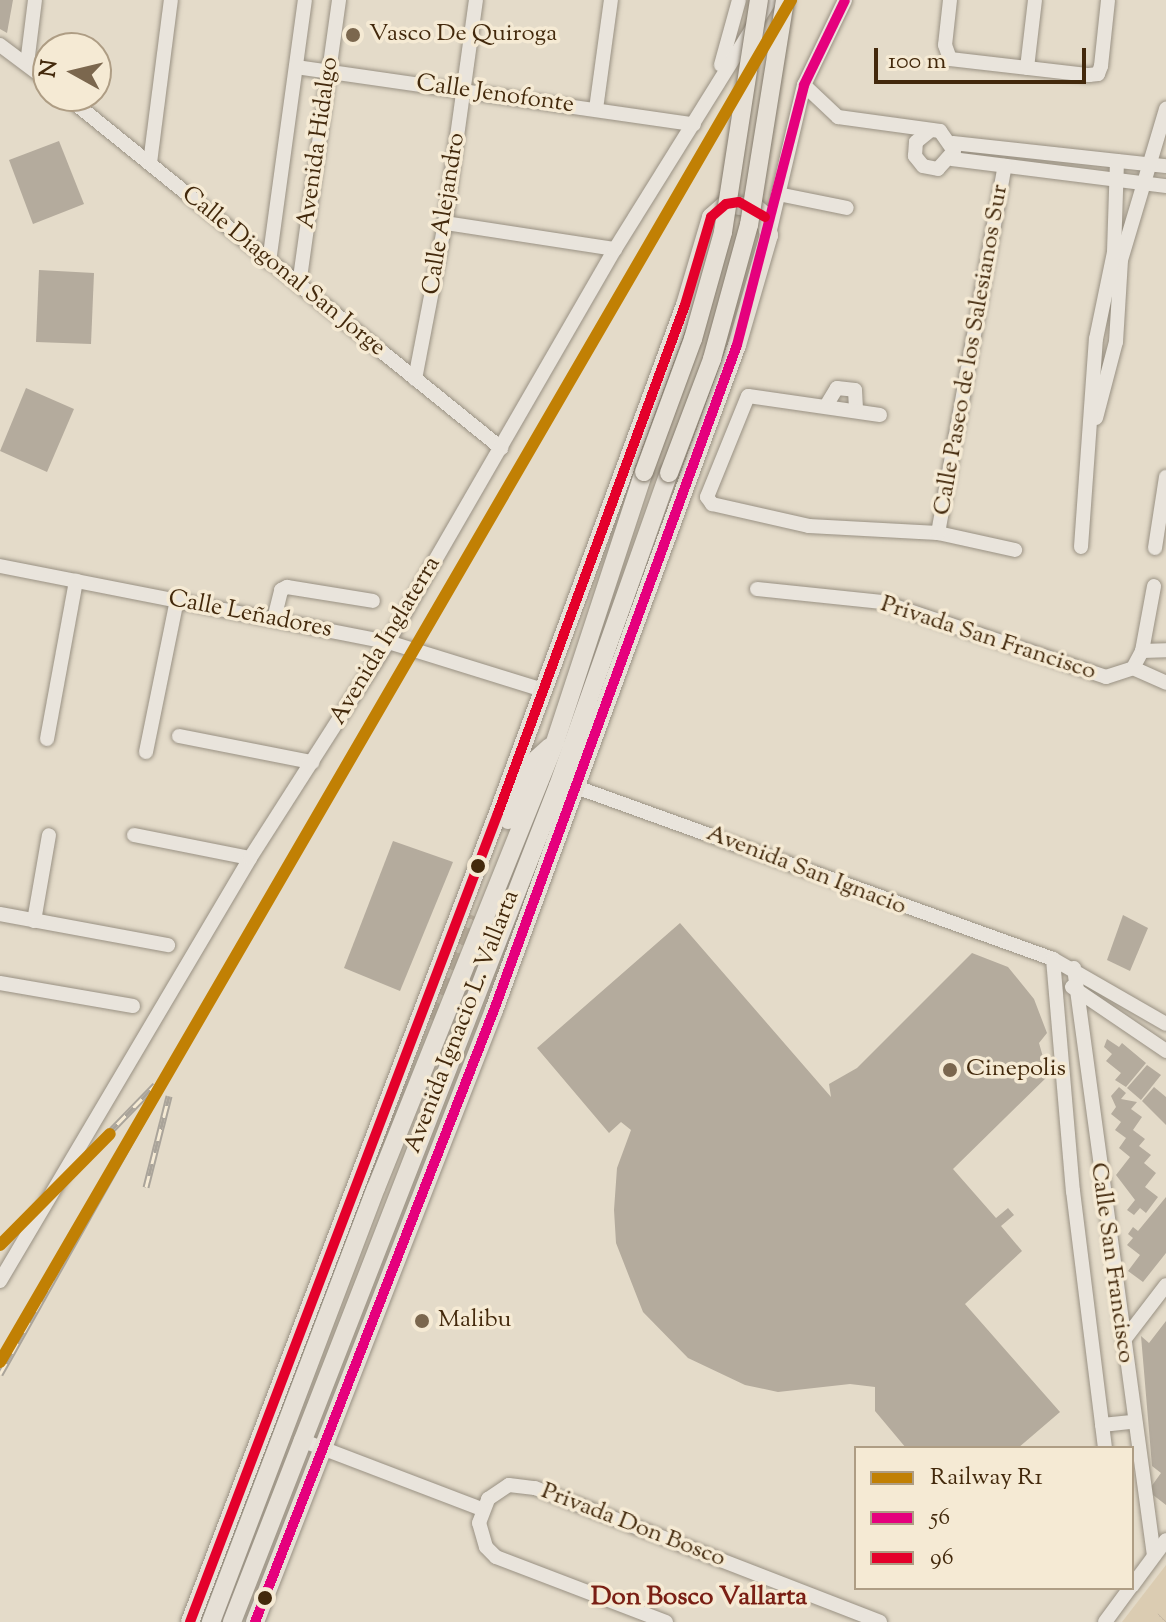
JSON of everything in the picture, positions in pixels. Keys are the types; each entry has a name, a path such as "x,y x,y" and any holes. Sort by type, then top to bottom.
{"main road":[{"name":"Avenida Ignacio L. Vallarta","path":"211,1622 305,1374 555,742 644,472 693,339 723,232 759,0"},
{"name":"Avenida Ignacio L. Vallarta","path":"255,1622 544,872 567,787 669,473 712,359 749,225 785,0"},
{"name":"Avenida Ignacio L. Vallarta","path":"190,1622 543,690 685,305 711,217 726,204 739,202 764,215 769,235 737,345 567,787 301,1440 232,1622"},
{"path":"470,915 531,764 555,742"},
{"path":"349,1205 432,1020"},
{"path":"305,1374 310,1310"}],"street":[{"path":"27,64 35,0"},
{"path":"150,163 171,0"},
{"name":"Avenida Hidalgo","path":"269,262 305,0"},
{"name":"Avenida Hidalgo","path":"299,285 339,0"},
{"name":"Calle Alejandro","path":"415,379 445,223 476,0"},
{"path":"596,109 611,0"},
{"path":"704,106 733,36 739,0"},
{"name":"Avenida Inglaterra","path":"0,1281 250,858 388,642 615,249 770,0"},
{"path":"769,235 804,85 845,0"},
{"path":"950,0 945,45 950,59 1098,74 1108,0"},
{"path":"1027,68 1035,0"},
{"path":"0,45 32,68"},
{"name":"Calle Jenofonte","path":"296,67 694,124"},
{"path":"804,85 838,117 940,131 953,143 1166,166"},
{"path":"1081,547 1096,339 1119,253 1147,185 1149,164 1166,109"},
{"name":"Calle Diagonal San Jorge","path":"86,112 501,448"},
{"path":"931,130 916,142 918,162 938,169 952,159 1166,186"},
{"path":"952,159 953,143"},
{"path":"1117,161 1115,180 1119,253"},
{"name":"Calle Paseo de los Salesianos Sur","path":"938,533 1005,166"},
{"path":"778,194 847,208"},
{"path":"1116,206 1136,209"},
{"path":"445,223 615,249"},
{"path":"880,415 757,394 742,404 707,488 712,504 809,526 938,533 1015,550"},
{"path":"1155,548 1162,527 1166,477"},
{"name":"Calle Leñadores","path":"0,566 388,642 543,690"},
{"path":"47,739 76,581"},
{"name":"Privada San Francisco","path":"757,589 893,605 1106,677 1133,668 1142,651 1154,586"},
{"path":"274,619 281,590 287,587 373,601"},
{"path":"146,752 177,599"},
{"path":"1142,651 1166,650"},
{"path":"1133,668 1166,683"},
{"path":"179,736 312,762"},
{"name":"Avenida San Ignacio","path":"567,787 1036,956 1053,959 1074,968 1166,1024"},
{"path":"34,921 49,835"},
{"path":"134,835 250,858"},
{"path":"0,914 168,945"},
{"name":"Avenida San Ignacio","path":"1036,956 1053,975 1166,1051"},
{"name":"Calle San Francisco","path":"1053,959 1078,1224 1105,1446"},
{"name":"Calle San Francisco","path":"1074,968 1103,1211 1154,1556"},
{"path":"0,983 133,1006"},
{"path":"1078,1224 1103,1211"},
{"path":"1124,1340 1166,1285"},
{"path":"1102,1425 1132,1422"},
{"path":"301,1440 482,1509 481,1536 496,1557 666,1622"},
{"name":"Privada Don Bosco","path":"482,1509 497,1490 509,1485 535,1488 880,1622"},
{"path":"1134,1581 1166,1540"},
{"path":"1105,1622 1127,1590"}],"shaded area":[{"path":"1166,1565 1166,1622 1122,1622"}],"building":[{"path":"0,0 13,0 7,33 0,29"},
{"path":"59,141 84,204 33,224 9,160"},
{"path":"39,270 94,273 91,344 36,342"},
{"path":"26,388 74,409 47,472 0,451"},
{"path":"393,841 453,862 400,991 344,968"},
{"path":"1123,915 1148,928 1130,971 1107,960"},
{"path":"680,923 831,1097 829,1084 857,1068 972,953 1008,967 1034,999 1047,1033 1039,1043 1052,1072 953,1169 996,1218 1008,1208 1014,1215 1001,1226 1022,1251 965,1304 1060,1412 1020,1446 904,1446 875,1411 875,1387 850,1384 778,1392 745,1385 688,1358 643,1312 616,1243 614,1210 617,1168 631,1130 621,1122 609,1133 537,1048"},
{"path":"1107,1039 1119,1047 1122,1043 1146,1063 1126,1087 1115,1080 1121,1073 1106,1061 1112,1054 1104,1047"},
{"path":"1147,1065 1161,1075 1141,1100 1127,1088"},
{"path":"1119,1087 1126,1093 1121,1099 1137,1102 1131,1109 1142,1117 1133,1130 1145,1139 1139,1146 1151,1155 1144,1163 1156,1173 1145,1187 1158,1197 1146,1213 1140,1208 1134,1215 1127,1210 1135,1200 1116,1175 1130,1157 1119,1148 1126,1138 1115,1130 1121,1122 1111,1114 1116,1107 1111,1096"},
{"path":"1154,1087 1166,1097 1166,1125 1142,1101"},
{"path":"1166,1197 1166,1253 1143,1282 1128,1271 1140,1255 1127,1245 1133,1238 1128,1234 1133,1227 1138,1231"},
{"path":"1166,1321 1166,1505 1148,1491 1161,1473 1152,1466 1141,1336 1149,1343"}],"tunnel":[{"path":"432,1020 470,915"}],"railway":[{"path":"0,1374 241,944"},
{"path":"0,1245 155,1085"},
{"path":"146,1187 169,1096"}],"rail line":[{"name":"R1","path":"0,1362 791,0"},
{"name":"R1","path":"0,1245 110,1134"}],"transit line":[{"name":"56","path":"255,1622 494,1010 737,345 804,85 845,0"},
{"name":"96","path":"190,1622 498,813 685,305 711,217 726,204 739,202 765,217"}],"place":[{"name":"Vasco De Quiroga","path":"353,35"},
{"name":"Cinepolis","path":"950,1070"},
{"name":"Malibu","path":"422,1321"}],"district":[{"name":"Don Bosco Vallarta","path":"699,1598"}]}
